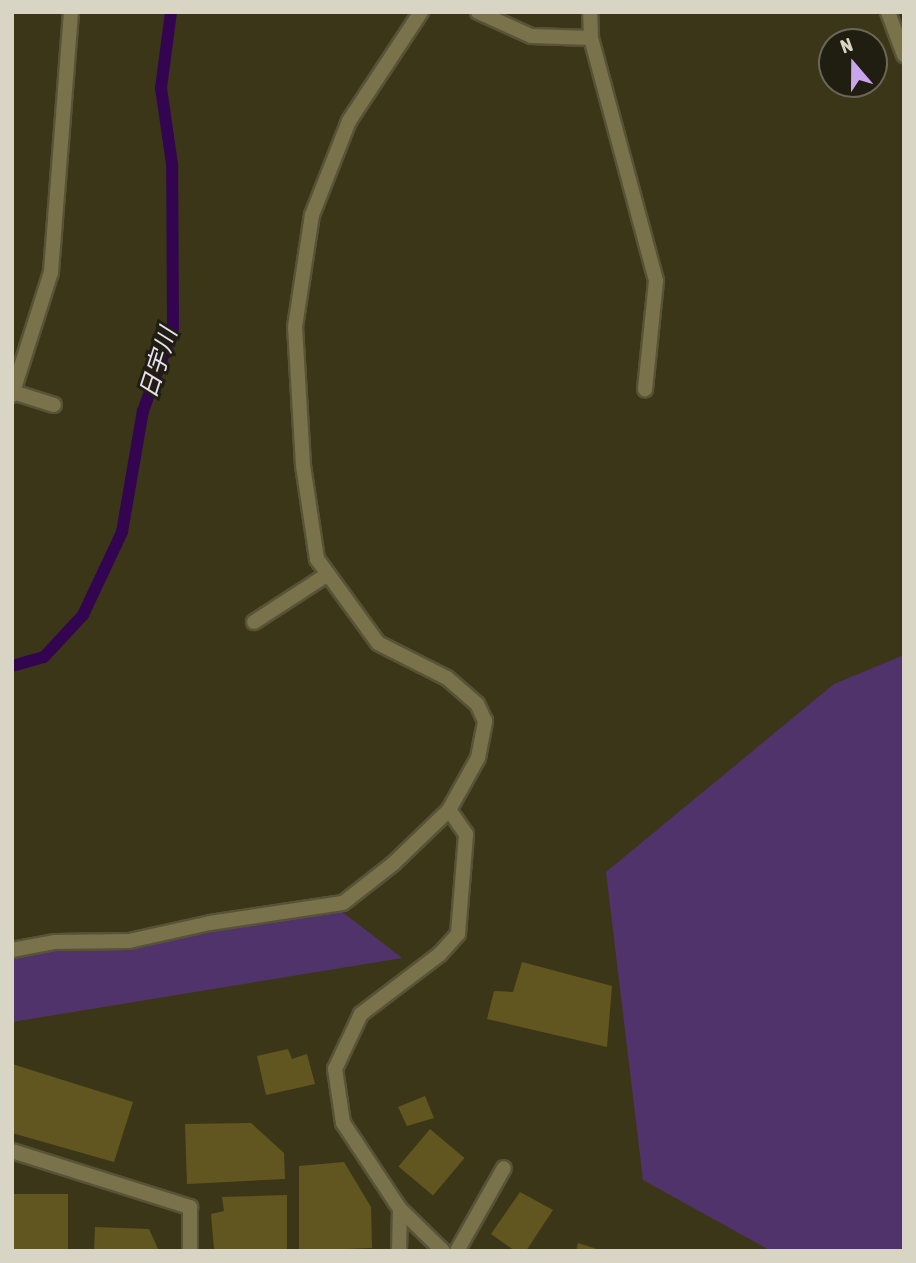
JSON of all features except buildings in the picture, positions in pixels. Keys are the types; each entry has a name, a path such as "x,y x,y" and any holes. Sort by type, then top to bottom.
{"street":[{"path":"54,405 13,394 51,272 71,12"},
{"path":"12,950 55,942 129,941 209,923 343,903 394,863 449,810 478,758 485,721 477,704 447,678 378,643 317,559 303,465 295,327 312,215 349,121 421,12"},
{"path":"478,12 531,36 591,38"},
{"path":"590,12 591,38 656,281 645,389"},
{"path":"888,12 904,55"},
{"path":"254,622 328,574"},
{"path":"443,1251 400,1209 343,1123 335,1069 361,1014 440,954 458,934 466,834 449,810"},
{"path":"12,1152 190,1207 190,1251"},
{"path":"457,1251 505,1168"},
{"path":"399,1251 400,1209"}],"shaded area":[{"path":"904,655 904,1251 771,1251 643,1180 606,872 834,684"},
{"path":"323,897 402,958 12,1022 12,956"}],"waterway":[{"name":"日宇川","path":"12,666 44,657 83,615 122,532 143,411 173,328 172,164 161,88 171,12"}]}
